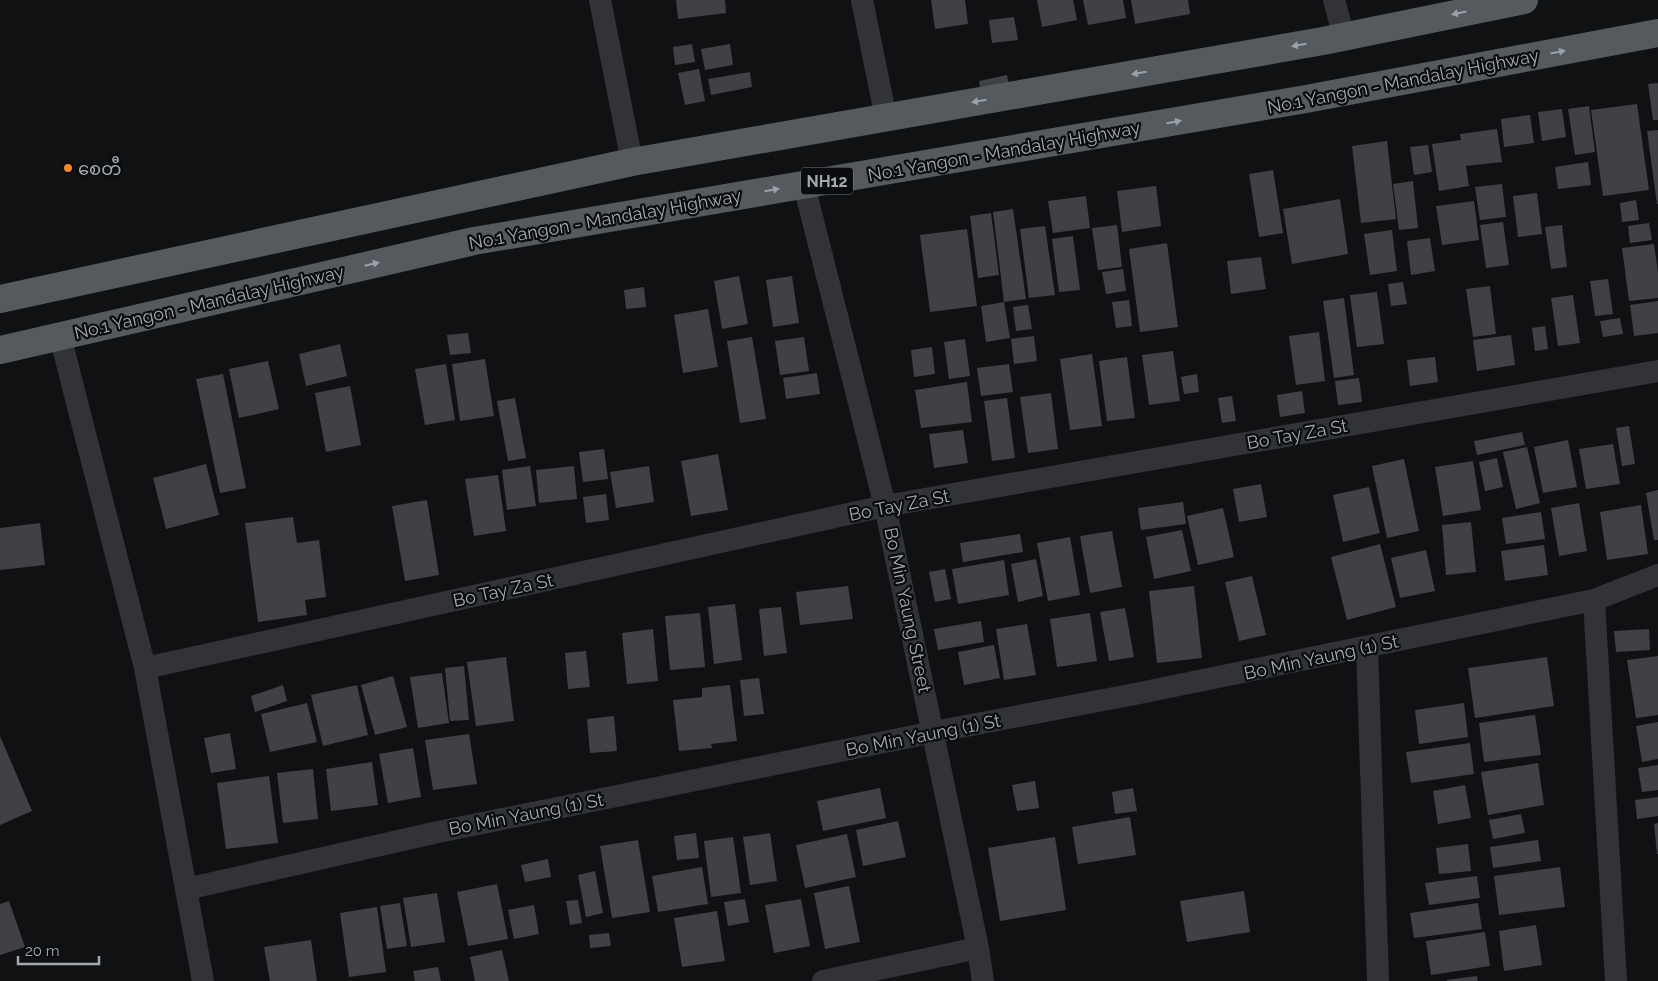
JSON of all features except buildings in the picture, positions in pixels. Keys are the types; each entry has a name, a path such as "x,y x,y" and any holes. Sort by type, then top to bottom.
{"highway":[{"path":"0,299 632,162 1344,37 1524,0"},
{"name":"No.1 Yangon - Mandalay Highway","path":"0,350 474,241 1296,101 1658,33"}],"street":[{"path":"600,0 632,162"},
{"path":"862,0 886,118"},
{"path":"1334,0 1344,37"},
{"name":"Bo Min Yaung Street","path":"804,185 886,506 934,732 983,981"},
{"path":"60,336 145,668 203,981"},
{"name":"Bo Tay Za St","path":"145,668 886,506 1658,371"},
{"name":"Bo Min Yaung (1) St","path":"186,888 438,832 934,732 1367,648 1594,600 1658,575"},
{"path":"1594,600 1616,981"},
{"path":"1367,648 1378,981"},
{"path":"823,981 978,948"}],"place":[{"name":"စေတီ","path":"68,168"}]}
